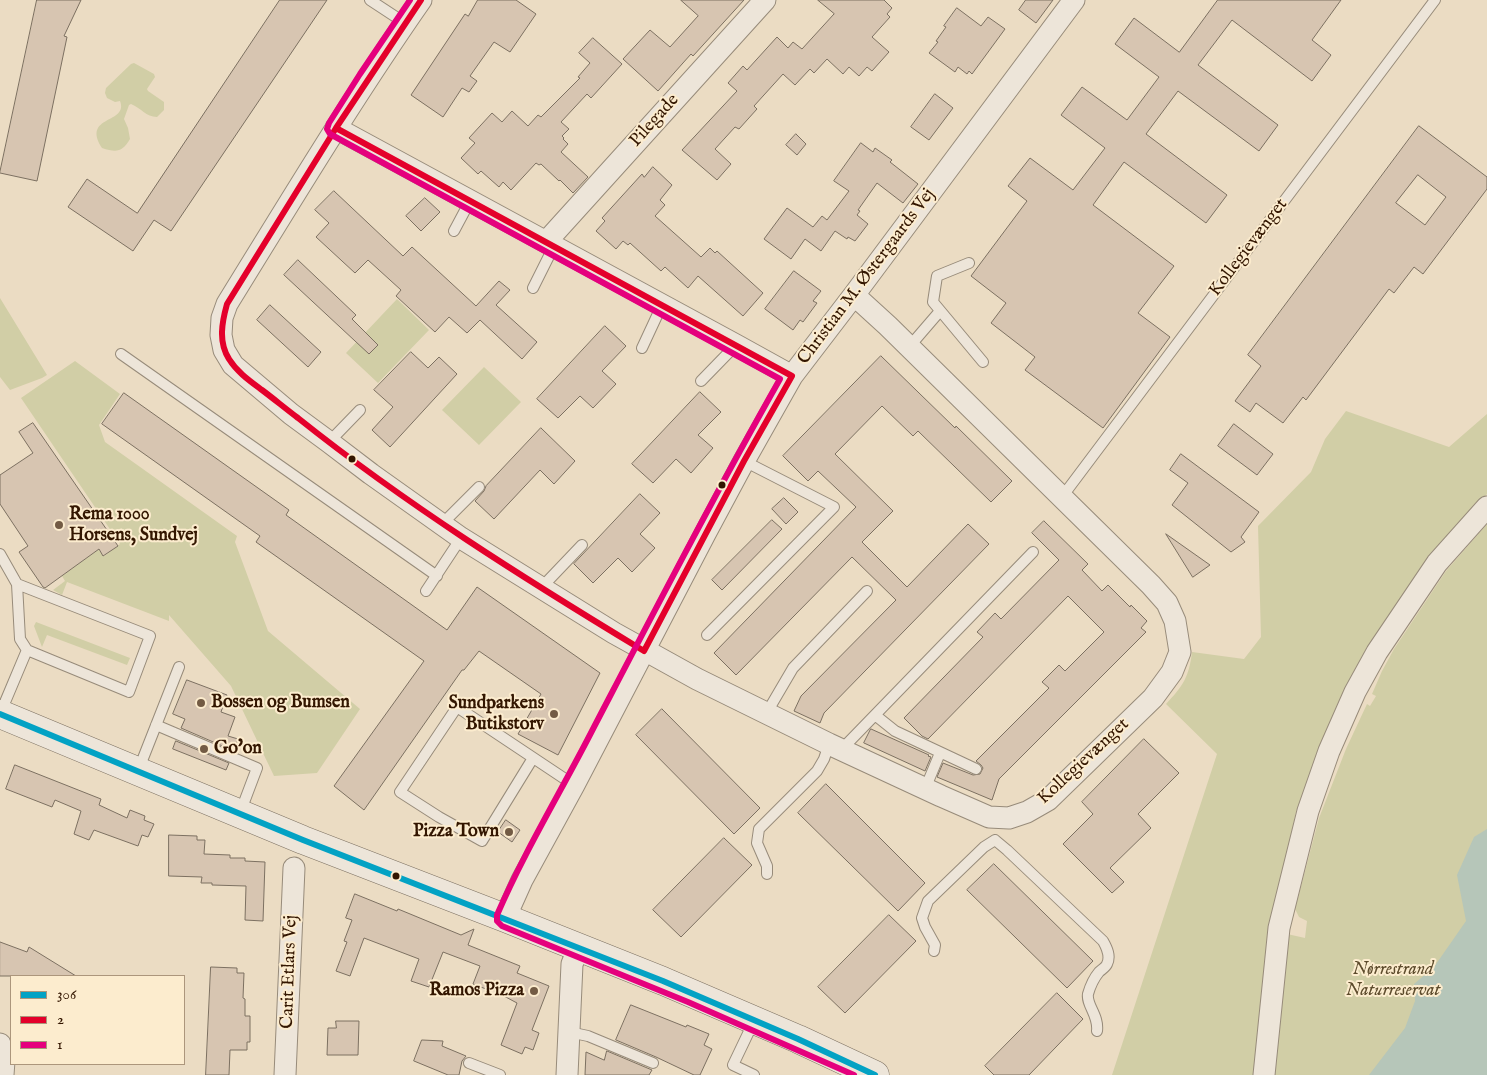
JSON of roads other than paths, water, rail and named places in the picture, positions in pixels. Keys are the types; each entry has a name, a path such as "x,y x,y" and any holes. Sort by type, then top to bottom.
{"main road":[{"path":"0,714 303,840 579,947 754,1020 874,1075"}],"street":[{"path":"421,0 336,128 227,304 222,318 221,335 224,350 233,365 291,414 442,524 644,651"},
{"name":"Pilegade","path":"550,244 764,0"},
{"name":"Christian M. Østergaards Vej","path":"506,918 522,880 744,461 792,376 1074,0"},
{"path":"336,128 792,376"},
{"name":"Kollegievænget","path":"644,651 766,714 989,817 996,829 1009,818 1027,812 1048,800 1153,698 1172,672 1180,652 1175,621 1168,603 854,295"},
{"path":"1264,1075 1279,928 1308,811 1329,751 1355,692 1377,652 1438,563 1487,507"},
{"name":"Carit Etlars Vej","path":"285,1075 294,868"},
{"path":"568,1075 572,964 579,947"},
{"path":"0,1044 4,1061 3,1075"}],"lane":[{"path":"370,0 405,23"},
{"name":"Kollegievænget","path":"1062,497 1435,0"},
{"path":"454,231 470,201"},
{"path":"533,288 550,244"},
{"path":"969,263 937,276 933,302 983,362"},
{"path":"642,348 662,305"},
{"path":"908,347 940,310"},
{"path":"701,380 736,345"},
{"path":"121,354 437,576"},
{"path":"329,442 360,410"},
{"path":"706,635 834,507 744,461"},
{"path":"442,524 479,487"},
{"path":"426,591 462,538"},
{"path":"541,588 582,545"},
{"path":"767,874 767,866 757,843 759,829 817,771 835,747 875,715 1033,552"},
{"path":"0,554 17,584 20,639 27,650 129,692 150,636 17,584"},
{"path":"766,714 793,668 867,591"},
{"path":"0,714 27,650"},
{"path":"138,772 179,667"},
{"path":"533,758 482,841 439,818 400,792 457,707 574,785"},
{"path":"875,715 895,731 976,769"},
{"path":"156,725 257,768 240,814"},
{"path":"924,788 940,753"},
{"path":"934,951 935,945 922,918 928,901 984,847 996,829 1008,850 1103,941 1107,949 1108,964 1098,973 1088,996 1098,1024 1097,1031"},
{"path":"754,1020 732,1065 754,1075"},
{"path":"569,1032 588,1036 653,1063"},
{"path":"469,1063 500,1075"}],"place":[{"name":"Rema 1000 Horsens, Sundvej","path":"59,525"},
{"name":"Bossen og Bumsen","path":"201,703"},
{"name":"Sundparkens Butikstorv","path":"554,714"},
{"name":"Go'on","path":"204,749"},
{"name":"Pizza Town","path":"509,832"},
{"name":"Ramos Pizza","path":"534,991"}],"park label":[{"name":"Nørrestrand Naturreservat","path":"1393,980"}]}
